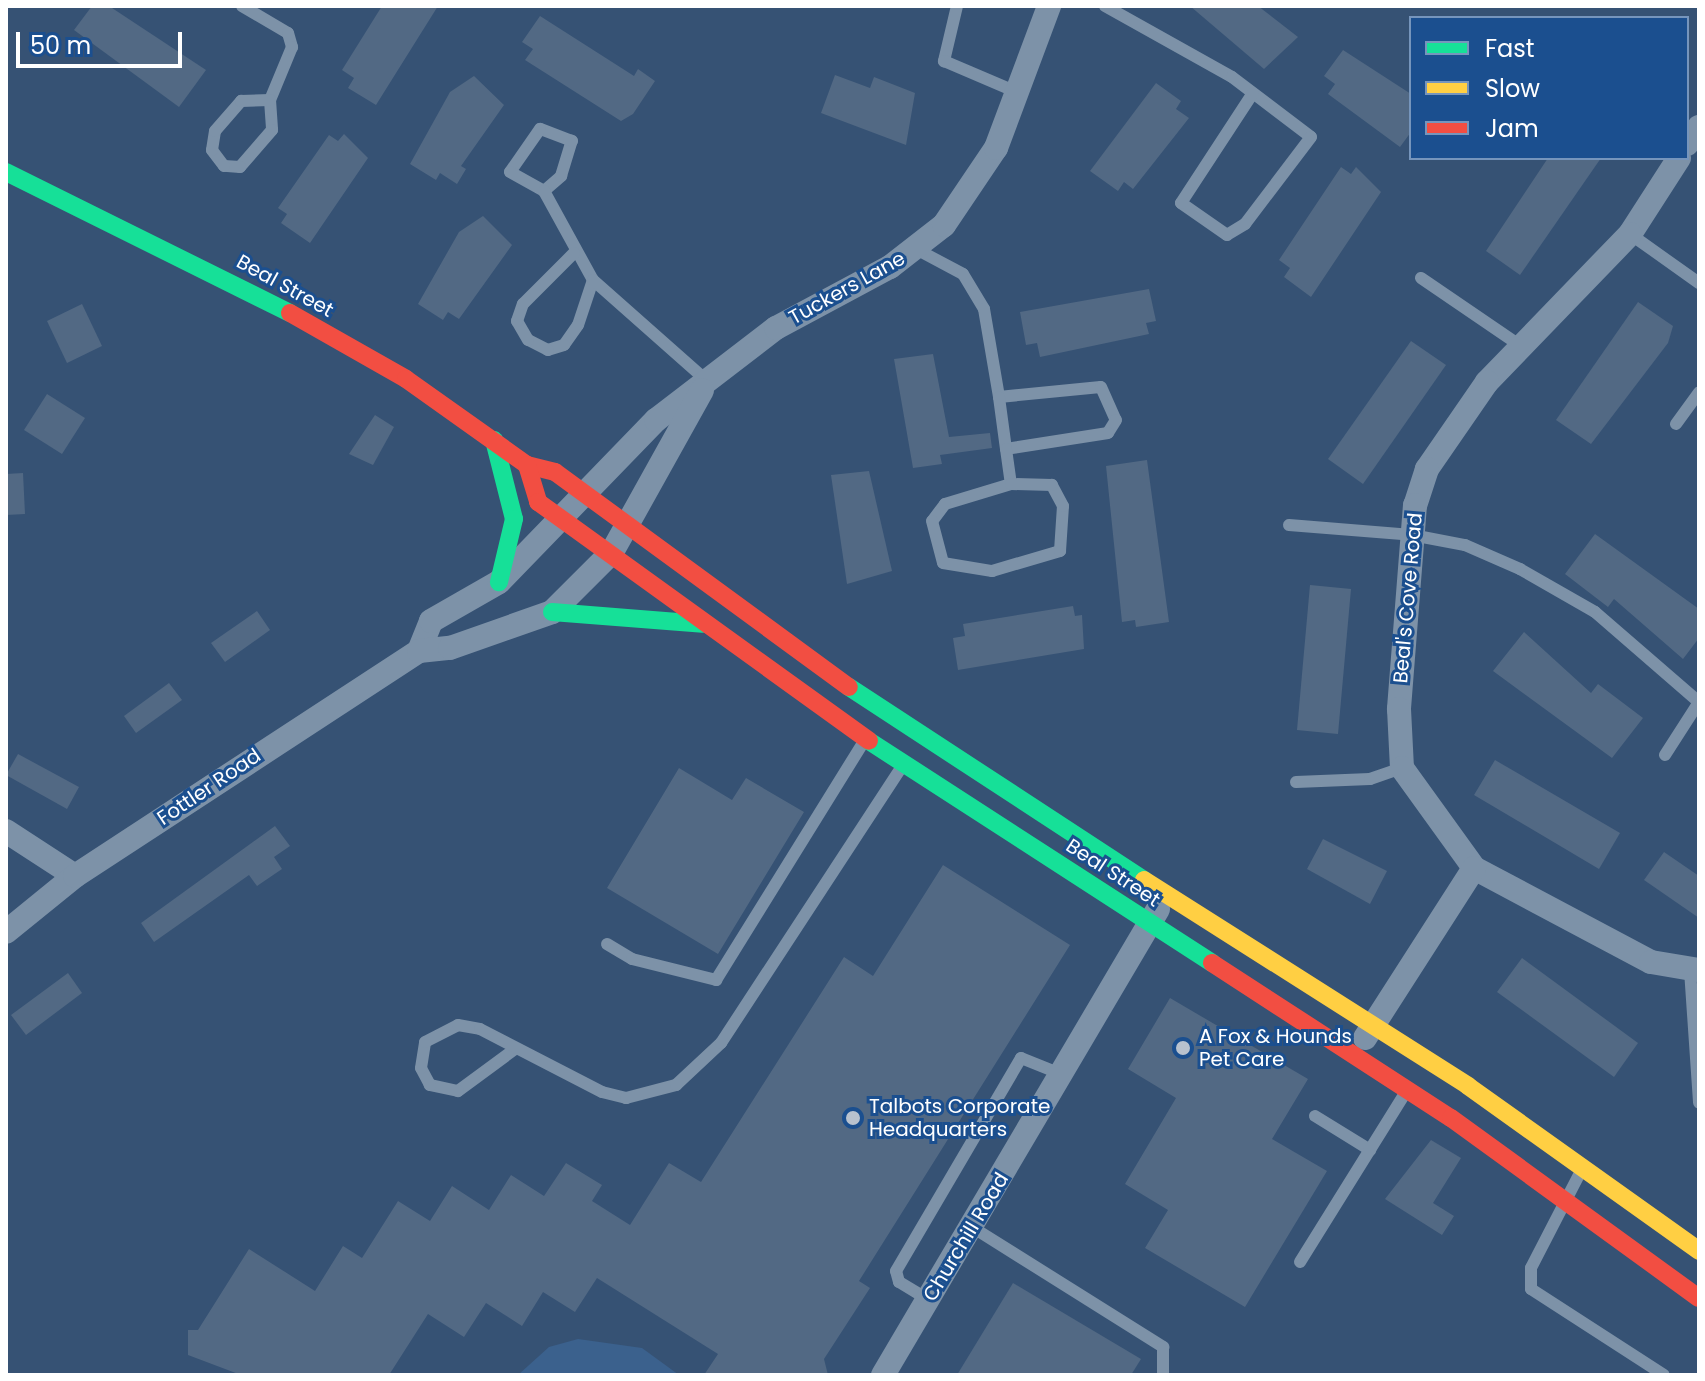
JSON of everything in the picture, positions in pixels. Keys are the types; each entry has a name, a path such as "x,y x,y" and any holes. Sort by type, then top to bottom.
{"street":[{"name":"Tuckers Lane","path":"583,494 656,420 776,328 916,249 971,192 1021,93 1048,6"},
{"name":"Beal's Cove Road","path":"1402,768 1412,535 1427,469 1487,382 1630,234 1678,160"},
{"name":"Beal Street","path":"6,172 265,299 406,379 527,465 555,472 919,738 1169,890 1584,1166 1699,1251"},
{"name":"Tuckers Lane","path":"630,525 707,381"},
{"path":"494,440 514,519 499,582"},
{"name":"Beal Street","path":"527,465 538,502 612,552 865,740 1408,1089 1566,1199 1699,1298"},
{"name":"Fottler Road","path":"419,651 431,621 499,582 583,494"},
{"name":"Fottler Road","path":"6,932 75,876 419,651 450,648 552,612 612,552 630,525"},
{"path":"552,612 708,625"},
{"path":"1402,768 1474,868 1623,949 1694,970"},
{"path":"6,831 75,876"},
{"path":"1356,1055 1474,868"},
{"name":"Churchill Road","path":"883,1375 1169,890"}],"lane":[{"path":"242,6 288,33 292,47 270,100 272,130 240,167 224,166 212,150 215,131 241,101 270,100"},
{"path":"957,6 944,61 1021,93"},
{"path":"1105,6 1253,93 1311,137 1245,224 1227,235 1181,203 1253,93"},
{"path":"544,191 561,176 572,141 540,129 510,172 544,191 574,253 593,280 707,381"},
{"path":"1630,234 1699,283"},
{"path":"916,249 963,274 984,309 1011,484"},
{"path":"574,253 523,304 517,321 528,340 548,350 564,345 593,280"},
{"path":"1421,278 1522,347"},
{"path":"999,397 1101,387 1116,420 1108,433 1006,449"},
{"path":"1676,424 1699,392"},
{"path":"1011,484 1052,485 1063,506 1060,551 992,571 943,563 932,521 945,504 1011,484"},
{"path":"1289,525 1412,535 1479,551 1595,612 1699,702 1665,755"},
{"path":"515,1049 458,1091 430,1085 421,1068 425,1042 458,1025 515,1049 626,1098 676,1085 721,1043 919,738"},
{"path":"607,944 632,959 716,980 865,740"},
{"path":"1296,782 1370,779 1402,768"},
{"path":"1694,970 1699,1103"},
{"path":"929,1300 899,1282 896,1271 1021,1058 1061,1074"},
{"path":"1300,1262 1408,1089"},
{"path":"1315,1116 1370,1150"},
{"path":"1584,1166 1531,1268 1531,1289 1664,1375"},
{"path":"972,1227 1163,1347 1163,1375"}],"water":[{"path":"578,1339 642,1348 679,1375 518,1375 549,1347"}],"building":[{"path":"92,6 109,6 206,70 179,107 74,30"},
{"path":"382,6 438,6 376,105 348,88 354,78 342,70"},
{"path":"1190,6 1258,6 1298,37 1264,69"},
{"path":"540,16 634,76 638,69 655,81 633,114 621,121 525,60 533,49 522,42"},
{"path":"1343,50 1409,93 1409,135 1400,147 1328,94 1335,84 1324,76"},
{"path":"835,75 870,88 874,77 915,93 906,145 821,113"},
{"path":"474,76 504,105 461,166 466,169 457,184 440,173 436,180 410,164 450,92"},
{"path":"1156,83 1181,101 1176,109 1189,118 1133,189 1124,182 1118,191 1090,171"},
{"path":"344,134 368,158 310,243 281,223 287,214 278,208 329,135 338,141"},
{"path":"1547,160 1600,160 1520,275 1486,251"},
{"path":"1341,167 1351,174 1356,167 1381,192 1311,297 1284,277 1290,268 1279,260"},
{"path":"483,216 512,245 459,319 448,312 443,320 418,304 459,232"},
{"path":"1149,289 1156,321 1146,323 1149,334 1040,357 1037,343 1026,345 1020,312"},
{"path":"1638,302 1673,326 1668,343 1591,444 1556,420"},
{"path":"82,304 102,346 67,363 47,321"},
{"path":"1411,341 1446,365 1363,484 1328,459"},
{"path":"933,354 949,437 990,433 992,448 940,455 942,464 913,468 894,359"},
{"path":"47,394 85,418 62,454 24,430"},
{"path":"375,415 394,427 373,465 349,454"},
{"path":"1147,460 1169,622 1136,627 1135,620 1122,622 1106,466"},
{"path":"869,471 892,571 847,584 831,475"},
{"path":"23,473 25,514 6,515 6,474"},
{"path":"1595,534 1699,609 1699,638 1683,659 1614,599 1608,607 1565,574"},
{"path":"1310,585 1351,589 1338,734 1297,730"},
{"path":"1073,606 1075,616 1082,615 1084,649 958,670 953,638 965,636 963,624"},
{"path":"257,611 270,630 225,662 211,643"},
{"path":"1524,632 1591,693 1598,684 1643,718 1612,758 1493,671"},
{"path":"169,683 182,700 136,733 124,716"},
{"path":"18,754 79,787 67,809 6,775"},
{"path":"1495,760 1620,833 1599,869 1474,795"},
{"path":"679,768 732,800 746,778 804,812 718,954 607,888"},
{"path":"275,826 290,846 274,857 282,869 257,886 249,875 154,942 141,923"},
{"path":"1323,839 1387,871 1370,904 1307,869"},
{"path":"1664,852 1699,876 1699,918 1644,880"},
{"path":"943,865 1070,945 859,1281 870,1288 824,1359 828,1375 704,1375 718,1354 597,1278 575,1312 543,1292 522,1326 486,1303 464,1337 428,1314 389,1375 241,1375 188,1355 188,1330 198,1330 249,1249 315,1291 343,1246 362,1258 398,1201 430,1221 452,1186 489,1210 511,1175 544,1196 566,1163 602,1185 592,1201 630,1225 669,1163 701,1182 844,957 873,976"},
{"path":"1522,958 1638,1043 1614,1077 1497,992"},
{"path":"68,973 82,993 26,1035 11,1015"},
{"path":"1170,998 1308,1079 1272,1139 1327,1171 1245,1307 1145,1248 1168,1210 1125,1184 1176,1098 1128,1069"},
{"path":"1431,1140 1461,1158 1433,1203 1454,1216 1442,1235 1385,1199"},
{"path":"1013,1283 1141,1359 1131,1375 957,1375"}],"traffic: fast":[{"path":"6,172 290,313"},
{"path":"494,440 514,519 499,582"},
{"path":"552,612 703,624"},
{"path":"849,687 1144,880"},
{"path":"869,741 1212,963"}],"traffic: slow":[{"path":"1144,880 1468,1086 1699,1251"}],"traffic: jam":[{"path":"290,313 406,379 527,465 555,472 849,687"},
{"path":"527,465 538,502 869,741"},
{"path":"1212,963 1451,1118 1699,1298"}],"place":[{"name":"A Fox & Hounds Pet Care","path":"1183,1048"},
{"name":"Talbots Corporate Headquarters","path":"853,1118"}]}
